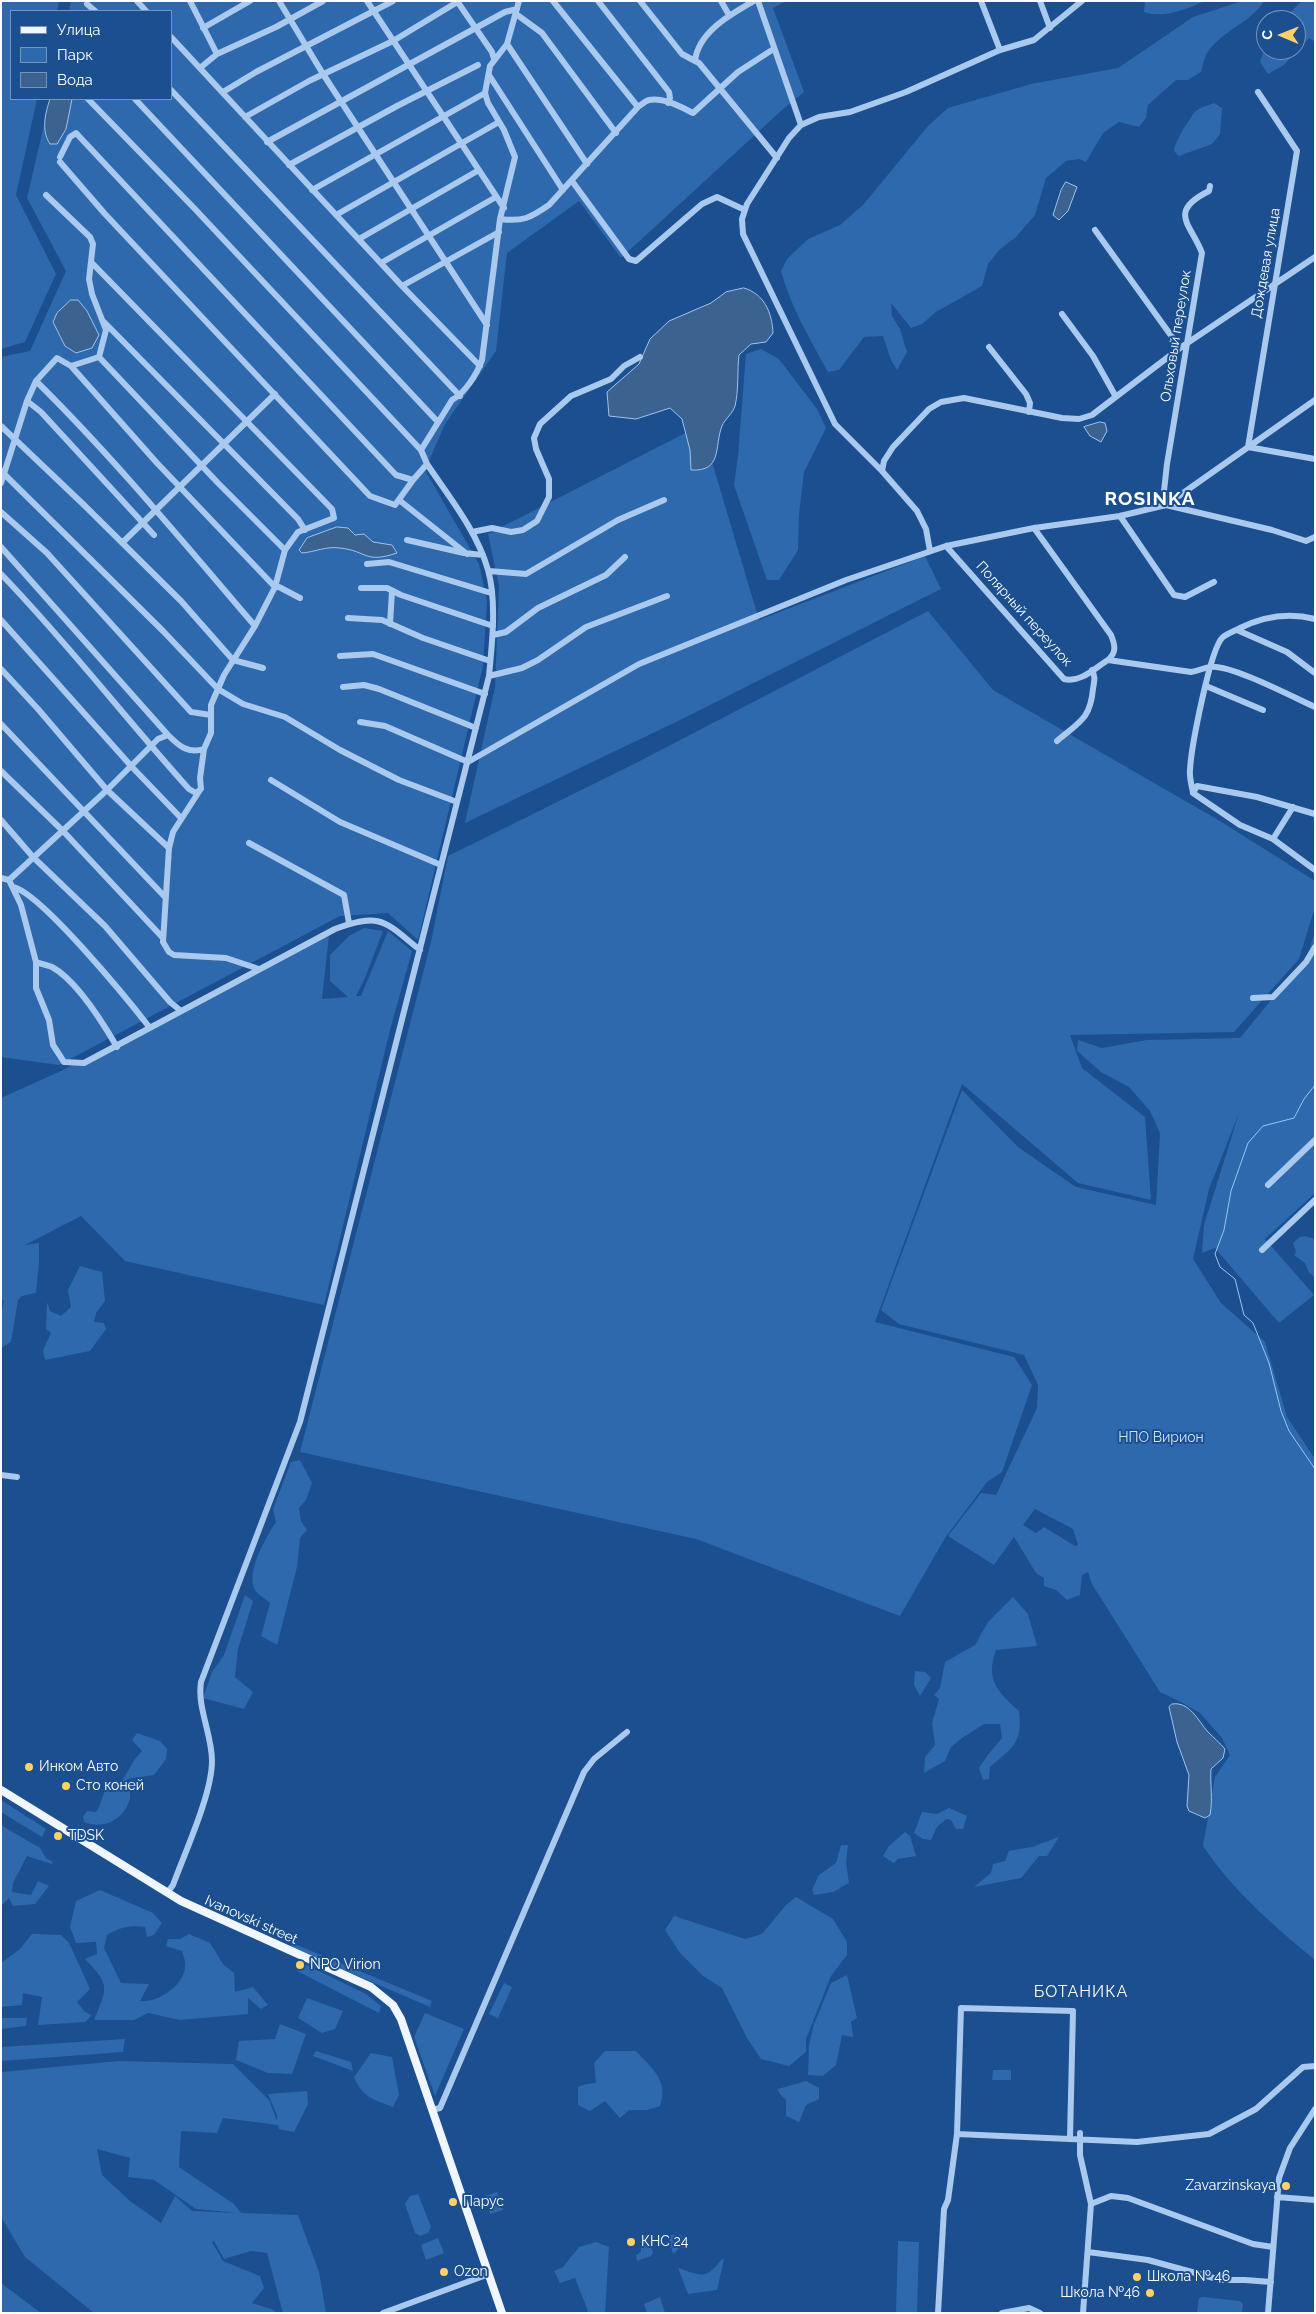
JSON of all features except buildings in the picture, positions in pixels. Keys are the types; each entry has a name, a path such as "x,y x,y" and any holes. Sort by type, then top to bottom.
{"main road":[{"name":"Ivanovski street","path":"1,1790 166,1893 208,1914 372,1987 384,1995 393,2005 401,2019 502,2313"}],"street":[{"path":"190,1 217,54"},
{"path":"203,28 250,1"},
{"path":"279,1 323,74 487,325"},
{"path":"200,68 217,54 323,1"},
{"path":"367,1 504,208"},
{"path":"223,92 256,72 368,12 374,12 393,1"},
{"path":"421,450 452,400 460,396 480,366 500,219 515,157 499,122 488,104 485,93 494,59 507,44 519,1"},
{"path":"553,1 638,107"},
{"path":"598,1 669,92 670,98 668,103"},
{"path":"640,1 682,54 699,63 777,158"},
{"path":"721,1 729,15"},
{"path":"694,60 700,42 729,15 754,1"},
{"path":"758,1 801,125"},
{"path":"981,1 1000,50"},
{"path":"1040,1 1050,28"},
{"path":"930,550 926,529 917,511 882,471 836,424 743,234 742,219 744,210 789,138 801,125 819,117 850,112 906,92 1000,50 1034,40 1082,1"},
{"path":"244,117 323,74 393,40 458,2 492,52 494,59"},
{"path":"88,4 94,10"},
{"path":"267,142 505,12 516,12 542,33 616,133"},
{"path":"172,38 402,286 480,366"},
{"path":"507,44 587,164"},
{"path":"500,219 519,222 549,206 638,107 649,100 677,105 693,113 738,72 772,50 775,51"},
{"path":"290,165 358,127 478,65"},
{"path":"489,75 563,190"},
{"path":"172,91 460,396"},
{"name":"Дождевая улица","path":"1248,447 1297,151 1258,92"},
{"path":"312,190 485,93"},
{"path":"89,100 194,208 421,450 427,464 472,532 483,555 489,571 493,626 489,676 485,694 300,1422 201,1682 200,1701 212,1752 210,1777 204,1800 173,1885 166,1893"},
{"path":"136,100 438,422"},
{"path":"336,215 499,122"},
{"path":"413,480 396,475 76,133 70,137 60,160 124,234 370,496 394,505 427,464"},
{"path":"359,239 478,170"},
{"path":"572,181 629,259 636,261 702,204 714,198 717,197 744,210"},
{"name":"Ольховый переулок","path":"1166,505 1164,491 1167,464 1202,253 1187,227 1186,213 1190,204 1209,191 1210,186"},
{"path":"46,195 90,237 93,244 89,279 92,294 106,330 99,357"},
{"path":"381,263 496,197"},
{"path":"1094,230 1180,348"},
{"path":"402,286 499,232"},
{"path":"882,471 884,461 893,447 929,409 941,402 964,398 1030,412 1079,419 1092,415 1180,348 1315,257"},
{"path":"92,263 332,509 334,518 298,532 285,550 275,587 255,626 232,660 218,689 211,705 211,733 204,749 200,778 201,789 173,832 169,848 163,938 165,948 174,955 226,958 259,969"},
{"path":"1062,314 1093,356 1116,396"},
{"path":"103,321 298,519 305,530"},
{"path":"989,347 1026,394 1030,403 1030,412"},
{"path":"71,366 99,357"},
{"path":"99,357 285,550"},
{"path":"472,532 492,528 511,532 523,530 536,521 549,497 549,479 536,449 534,438 540,424 571,396 611,378 624,366 640,357"},
{"path":"1,482 2,472 36,381 57,358 71,366 275,587 280,587 300,598"},
{"path":"36,381 70,415 156,511 255,626"},
{"path":"122,543 275,394"},
{"path":"468,762 639,664 846,580 946,546 1034,528 1120,516 1166,505 1315,400"},
{"path":"27,401 41,412 154,535"},
{"path":"1,426 180,601 232,660 263,668"},
{"path":"1248,447 1315,459"},
{"path":"2,472 163,631 218,689 243,704 285,718 340,750 399,780 457,802"},
{"path":"399,500 467,554"},
{"path":"489,571 526,574 618,520 664,500"},
{"path":"1166,505 1272,530 1306,541 1315,537"},
{"path":"1,512 46,553 191,712 211,715"},
{"path":"1120,516 1174,595 1185,597 1214,582"},
{"path":"1034,528 1057,564 1111,635 1115,649 1114,655 1108,660"},
{"path":"407,540 467,554 483,555"},
{"name":"Полярный переулок","path":"946,546 1064,679 1079,678 1108,660"},
{"path":"1,547 181,748 195,752 204,749"},
{"path":"493,635 506,632 538,608 606,575 626,557"},
{"path":"367,564 388,562 491,593"},
{"path":"1,574 28,601 150,746 190,789 196,793 201,789"},
{"path":"361,588 386,588 493,626"},
{"path":"390,624 392,590"},
{"path":"489,676 522,668 538,660 586,627 667,596"},
{"path":"1315,619 1283,615 1260,618 1223,637 1217,646 1202,697 1190,770 1193,793 1240,826 1274,839 1315,870"},
{"path":"348,618 382,620 423,638 490,661"},
{"path":"1,620 132,767 181,818"},
{"path":"1237,630 1287,652 1315,673"},
{"path":"340,656 373,654 485,694"},
{"path":"1108,660 1191,672 1201,671 1210,667 1228,669 1315,707"},
{"path":"1,669 107,790 169,848"},
{"path":"1057,741 1089,714 1096,676 1092,670"},
{"path":"343,687 364,685 476,728"},
{"path":"1206,686 1263,710"},
{"path":"360,722 385,726 468,762"},
{"path":"1,724 166,897"},
{"path":"9,880 132,767 150,746 162,736 168,735"},
{"path":"1,771 63,831 163,938"},
{"path":"271,780 340,822 441,865"},
{"path":"1193,793 1198,786 1257,797 1315,814"},
{"path":"1274,839 1293,807"},
{"path":"1,820 33,857 105,926 170,1002 181,1010"},
{"path":"249,843 344,895 350,924"},
{"path":"1,878 9,880 21,905 36,962 36,988 49,1020 53,1045 64,1062 84,1063 335,929 350,924 369,920 385,922 420,950"},
{"path":"13,887 19,888 41,905 128,999 150,1028"},
{"path":"1253,998 1273,997 1306,962 1315,947"},
{"path":"36,962 52,967 68,982 96,1012 117,1047"},
{"path":"1268,1185 1315,1140"},
{"path":"1262,1250 1315,1200"},
{"path":"1,1476 17,1477"},
{"path":"432,2110 440,2108 584,1772 594,1759 628,1732"},
{"path":"938,2313 944,2209 950,2190 957,2134 961,2008 1073,2011 1070,2138"},
{"path":"957,2134 1070,2138 1080,2136 1137,2142 1209,2134 1256,2109 1303,2067 1315,2066"},
{"path":"1268,2313 1277,2197 1284,2161 1315,2109"},
{"path":"1080,2136 1080,2155 1091,2204 1083,2313"},
{"path":"1091,2204 1111,2196 1128,2198 1253,2244 1273,2247"},
{"path":"1277,2197 1315,2200"},
{"path":"1088,2252 1148,2260 1221,2280 1271,2282"},
{"path":"383,2313 489,2274"},
{"path":"1002,2313 1029,2308 1040,2313"}],"green space":[{"path":"1,1 59,1 57,10 10,10 10,100 37,100 16,195 56,274 25,342 1,349"},
{"path":"71,1 786,1 773,8 804,92 621,258 579,201 507,253 496,351 445,424 425,470 479,564 487,601 483,666 418,940 388,913 340,916 59,1065 1,1057 1,357 30,351 66,271 27,198 50,100 172,100 172,10 69,10"},
{"path":"1145,1 1205,1 1167,14 1152,14 1144,12"},
{"path":"1242,1 1264,1 1252,15 1213,45 1206,55 1201,72 1188,80 1176,80 1148,105 1146,118 1139,127 1119,122 1103,133 1086,162 1079,159 1066,161 1046,178 1035,215 1016,237 999,250 988,264 982,286 936,312 922,324 911,328 891,303 892,316 900,329 907,352 897,370 891,360 883,336 864,337 839,370 828,372 796,311 785,285 781,271 787,259 808,239 840,225 863,205 928,126 948,108 1031,84 1118,68 1193,17"},
{"path":"1302,1 1315,1 1315,42 1309,38 1306,41 1306,10 1293,10"},
{"path":"1261,60 1289,60 1284,65 1268,74 1260,62"},
{"path":"1214,103 1222,108 1220,134 1212,144 1179,156 1174,151 1175,147 1189,120 1197,110"},
{"path":"761,349 779,359 817,409 826,428 804,472 799,515 798,550 779,580 767,580 734,485 746,354"},
{"path":"701,425 759,620 925,556 941,589 678,721 465,823 495,687 499,586 488,534"},
{"path":"928,611 993,690 1220,821 1315,881 1315,907 1299,959 1234,1032 1070,1035 1082,1068 1145,1117 1151,1200 1078,1183 962,1084 875,1322 1014,1357 1032,1385 1002,1472 987,1482 945,1538 900,1616 696,1539 300,1452 431,942 448,856 636,763"},
{"path":"364,928 383,931 356,996 361,996 388,931 412,951 390,1030 324,1305 125,1261 81,1216 25,1245 39,1243 36,1293 22,1296 18,1300 11,1342 1,1348 1,1314 4,1301 1,1300 1,1098 61,1071 329,935 322,999 348,997 330,981 330,955 349,936"},
{"name":"НПО Вирион","path":"1315,930 1315,1193 1265,1239 1314,1295 1279,1323 1215,1248 1202,1253 1204,1225 1239,1113 1209,1189 1193,1259 1221,1303 1265,1342 1287,1417 1315,1459 1315,1960 1269,1921 1241,1893 1203,1846 1215,1777 1230,1755 1222,1738 1200,1713 1160,1692 1092,1584 1088,1572 1082,1575 1080,1595 1067,1600 1056,1590 1044,1586 1044,1578 1036,1573 1014,1537 994,1565 948,1536 981,1493 996,1495 1037,1408 1038,1385 1024,1355 899,1324 881,1310 962,1090 1018,1147 1076,1187 1156,1205 1160,1133 1150,1111 1129,1087 1101,1072 1077,1051 1078,1040 1102,1048 1147,1040 1240,1038 1308,955","holes":["1035,1509 1073,1529 1078,1545 1075,1546 1044,1527 1036,1533 1023,1525"]},
{"path":"1305,1236 1315,1239 1315,1277 1309,1273 1305,1263 1294,1255 1296,1252 1293,1243 1300,1237"},
{"path":"80,1266 102,1272 105,1301 96,1313 94,1322 104,1323 106,1329 90,1351 45,1360 43,1350 51,1333 46,1329 47,1302 50,1311 61,1316 71,1307 68,1290"},
{"path":"300,1460 312,1483 306,1500 299,1508 301,1521 307,1530 300,1538 297,1567 277,1645 261,1636 270,1603 255,1590 253,1574 258,1555 276,1522 273,1509 291,1462"},
{"path":"245,1595 253,1601 238,1649 235,1677 253,1692 244,1709 203,1698 212,1672 224,1655"},
{"path":"1013,1597 1028,1614 1037,1646 996,1650 993,1660 992,1670 996,1685 1005,1698 1019,1711 1020,1722 1018,1738 1015,1744 990,1767 989,1779 983,1780 979,1768 1002,1738 1000,1724 984,1724 951,1747 945,1761 924,1773 925,1757 935,1745 932,1723 939,1699 934,1695 940,1688 945,1662 975,1645 988,1622"},
{"path":"915,1671 925,1672 931,1678 920,1696 914,1685"},
{"path":"137,1733 160,1741 167,1749 166,1759 154,1775 127,1779 130,1798 127,1806 118,1817 106,1824 99,1825 84,1822 83,1817 87,1811 96,1812 107,1788 115,1782 122,1781 142,1751 132,1740"},
{"path":"1,1800 46,1829 42,1837 1,1812"},
{"path":"949,1808 967,1816 963,1829 956,1829 951,1820 946,1819 937,1827 931,1840 923,1839 914,1833 922,1812 937,1814"},
{"path":"1,1825 40,1848 46,1858 53,1862 52,1864 27,1856 13,1883 12,1892 31,1895 38,1881 49,1886 35,1904 13,1906 9,1898 1,1906"},
{"path":"905,1832 910,1836 916,1856 898,1859 894,1863 883,1856 889,1846"},
{"path":"1059,1837 1047,1856 1039,1856 1021,1878 974,1887 991,1873 993,1864 1005,1861 1009,1851 1032,1847"},
{"path":"841,1845 848,1845 846,1862 849,1883 833,1892 814,1895 812,1890 819,1875 836,1863"},
{"path":"100,1890 153,1913 162,1923 154,1935 147,1937 145,1927 140,1926 126,1927 107,1935 104,1948 121,1983 149,1984 140,2001 155,1999 176,1986 184,1973 185,1960 182,1951 166,1946 168,1939 180,1939 189,1934 210,1943 223,1964 234,1973 235,1992 253,1987 268,2005 261,2009 248,1998 248,2014 180,2020 148,2013 134,2020 94,2020 102,2000 104,1987 99,1975 85,1959 97,1954 96,1942 76,1943 70,1927 76,1901"},
{"path":"796,1897 833,1919 847,1942 847,1955 831,1976 806,2039 806,2052 789,2066 761,2059 747,2038 722,1988 703,1976 680,1953 665,1930 674,1916 745,1939 762,1934 786,1905"},
{"path":"32,1934 61,1935 69,1943 90,1989 77,2002 85,2012 92,2015 85,2022 38,2025 42,1997 23,1993 22,2005 1,2007 1,1963 20,1949"},
{"path":"292,1943 432,2001 430,2007 291,1947"},
{"path":"296,1960 366,1994 381,2006 379,2013 297,1971"},
{"path":"847,1975 857,2018 851,2022 853,2037 842,2035 836,2065 823,2076 808,2075 809,2045 814,2024 831,1983"},
{"path":"504,1983 512,1987 498,2018 489,2014"},
{"path":"307,1998 343,2011 335,2029 322,2033 298,2018"},
{"path":"425,2013 464,2029 435,2096 414,2037"},
{"path":"1,2018 27,2018 26,2026 1,2029"},
{"path":"280,2024 306,2034 292,2074 268,2073 236,2060 239,2041 275,2039"},
{"path":"125,2039 123,2052 1,2061 1,2047"},
{"path":"316,2051 351,2062 353,2071 313,2056"},
{"path":"605,2051 636,2051 653,2069 661,2082 662,2097 660,2106 647,2110 629,2110 620,2118 605,2101 590,2111 578,2105 578,2087 596,2083 594,2063"},
{"path":"371,2053 392,2057 399,2095 393,2107 369,2097 357,2084 354,2077"},
{"path":"119,2061 233,2064 269,2100 277,2121 277,2115 268,2094 307,2091 308,2104 294,2132 279,2129 278,2125 223,2118 217,2133 181,2131 179,2167 234,2204 241,2213 298,2215 319,2272 326,2313 283,2313 267,2253 251,2251 224,2259 214,2241 212,2242 223,2261 260,2276 264,2288 252,2303 274,2310 276,2313 94,2313 25,2257 1,2217 1,2072","holes":["97,2149 130,2158 128,2177 154,2180 196,2209 239,2213 192,2211 175,2196 161,2223 130,2201 102,2175"]},
{"path":"993,2070 1011,2070 1011,2080 992,2080"},
{"path":"806,2081 819,2088 819,2099 806,2105 799,2122 786,2116 786,2100 779,2093 778,2089"},
{"path":"497,2192 503,2210 490,2214 485,2196"},
{"path":"418,2194 431,2227 428,2233 420,2236 415,2233 405,2204 410,2196"},
{"path":"668,2235 682,2235 680,2246 673,2254"},
{"path":"438,2238 444,2253 426,2260 421,2245"},
{"path":"898,2241 919,2242 917,2313 896,2313"},
{"path":"596,2242 609,2247 605,2313 586,2313 588,2311 575,2278 560,2283 554,2271 563,2267 579,2247"},
{"path":"641,2242 650,2242 653,2253 651,2256 637,2261 636,2255 641,2252"},
{"path":"724,2259 717,2290 688,2294 678,2268 703,2274 711,2270"},
{"path":"1,2283 41,2313 1,2313"},
{"path":"660,2297 665,2313 647,2313 644,2304"},
{"path":"1199,2298 1240,2301 1243,2304 1242,2313 1197,2313"}],"water":[{"path":"50,100 72,100 66,129 57,144 50,144 47,139 45,116"},
{"path":"1066,182 1077,187 1068,211 1059,220 1053,215 1061,190"},
{"path":"744,288 757,295 766,305 771,318 773,333 766,342 751,344 739,355 735,406 722,426 716,456 708,467 701,470 691,470 690,450 682,419 670,408 636,419 609,416 607,392 639,364 650,339 669,321 711,303 726,292"},
{"path":"71,300 78,300 87,311 99,335 92,348 76,353 65,346 53,322 57,313"},
{"path":"1100,422 1105,423 1107,431 1101,442 1090,436 1084,427"},
{"path":"337,527 348,528 355,535 364,534 373,542 392,545 397,553 372,557 340,548 302,553 299,550 307,538"},
{"path":"1172,1704 1178,1704 1189,1709 1225,1749 1223,1758 1211,1769 1211,1809 1210,1815 1205,1818 1189,1811 1187,1806 1189,1775 1177,1742 1169,1707"}],"waterway":[{"path":"1315,1085 1304,1099 1294,1118 1263,1126 1248,1143 1231,1191 1224,1230 1215,1254 1220,1267 1235,1279 1244,1315 1253,1323 1269,1363 1281,1411 1289,1431 1315,1469"}],"place":[{"name":"Инком Авто","path":"29,1767"},
{"name":"Сто коней","path":"66,1786"},
{"name":"TDSK","path":"58,1836"},
{"name":"NPO Virion","path":"300,1965"},
{"name":"Zavarzinskaya","path":"1286,2186"},
{"name":"Парус","path":"453,2202"},
{"name":"КНС 24","path":"631,2242"},
{"name":"Ozon","path":"444,2272"},
{"name":"Школа № 46","path":"1137,2277"},
{"name":"Школа №46","path":"1150,2293"}],"district":[{"name":"ROSINKA","path":"1150,499"},
{"name":"БОТАНИКА","path":"1081,1992"}]}
